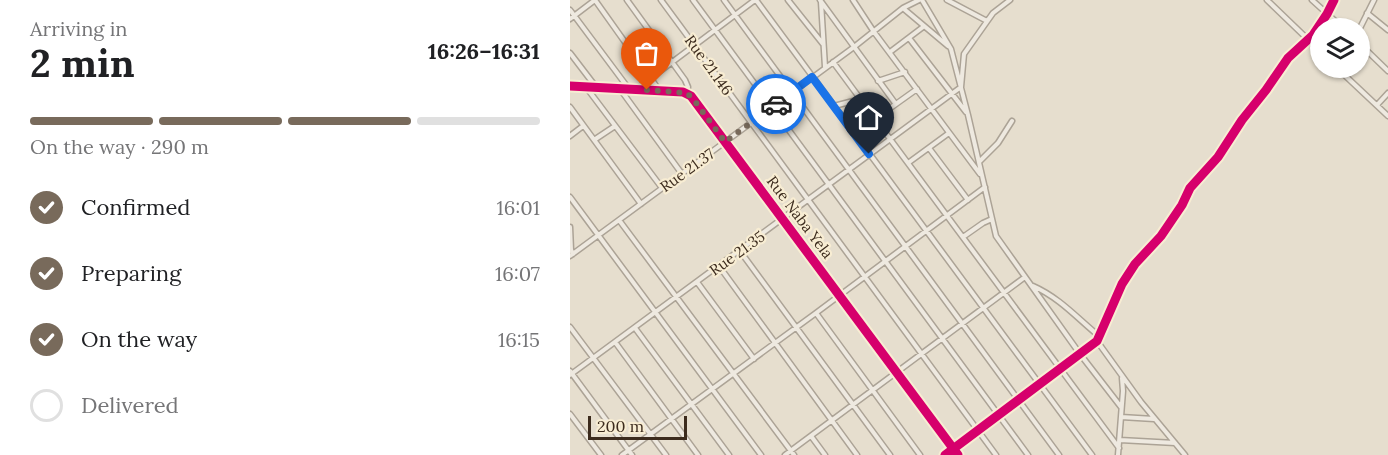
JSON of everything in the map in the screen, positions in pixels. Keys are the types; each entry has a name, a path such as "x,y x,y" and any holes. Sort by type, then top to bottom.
{"street":[{"path":"572,18 595,0 659,90"},
{"name":"Rue Naba Yela","path":"627,0 687,83 687,93 958,455"},
{"name":"Rue 21.146","path":"661,0 996,455"},
{"path":"693,0 1028,455"},
{"path":"724,0 1059,455"},
{"path":"635,90 755,0 1092,455"},
{"path":"788,0 824,46"},
{"path":"853,0 874,32 982,177"},
{"path":"920,0 951,49 996,236 1080,354 1121,407"},
{"name":"Rue 21.37","path":"571,255 854,47 903,8 920,0"},
{"path":"947,0 987,21"},
{"path":"961,87 964,54 987,21 1010,0"},
{"path":"1267,0 1308,40"},
{"path":"1312,0 1332,18"},
{"path":"945,455 1098,339 1122,284 1135,264 1164,231 1182,205 1190,188 1226,147 1242,120 1288,58 1313,35 1334,0"},
{"path":"820,1 825,67"},
{"path":"820,1 896,103"},
{"path":"1365,18 1372,1"},
{"path":"903,8 951,49"},
{"path":"570,10 572,18 629,89"},
{"path":"1367,13 1388,30"},
{"path":"890,52 923,27"},
{"path":"909,38 968,115"},
{"path":"570,53 596,87"},
{"path":"1370,54 1388,71"},
{"path":"833,62 1119,448"},
{"path":"878,81 905,72"},
{"path":"1348,78 1388,116"},
{"path":"570,86 687,93"},
{"path":"585,87 662,188"},
{"name":"Rue 21.35","path":"571,374 961,87"},
{"path":"620,88 682,174"},
{"path":"875,119 917,89"},
{"path":"1377,105 1388,93"},
{"path":"834,106 861,99"},
{"path":"570,107 641,204"},
{"path":"979,162 998,143 1012,121"},
{"path":"570,136 583,126"},
{"path":"594,140 615,126"},
{"path":"909,164 950,133"},
{"path":"929,148 968,200"},
{"path":"622,455 985,187"},
{"path":"570,196 761,455"},
{"path":"963,237 983,222 992,219"},
{"path":"619,220 793,453"},
{"path":"570,227 571,255"},
{"path":"740,251 890,455"},
{"path":"718,266 857,455"},
{"path":"785,455 793,453 832,420 1025,277"},
{"path":"698,282 754,358"},
{"path":"1032,285 1062,303 1098,339 1121,375 1185,455"},
{"path":"816,313 920,455"},
{"path":"570,327 666,455"},
{"path":"635,328 729,455"},
{"path":"615,342 698,455"},
{"path":"571,374 632,455"},
{"path":"1118,455 1123,382 1121,375"},
{"path":"570,414 600,455"},
{"path":"1121,417 1154,419"},
{"path":"811,436 825,455"},
{"path":"1119,440 1176,443"}],"cycle path":[{"path":"945,455 1097,341 1122,284 1135,264 1161,236 1182,205 1190,188 1218,157 1288,58 1313,35 1334,0"},
{"path":"570,86 683,92 691,96 958,455"}],"way so far":[{"path":"647,90 687,93 725,142 776,104"}],"route":[{"path":"776,104 812,77 869,154"}]}
